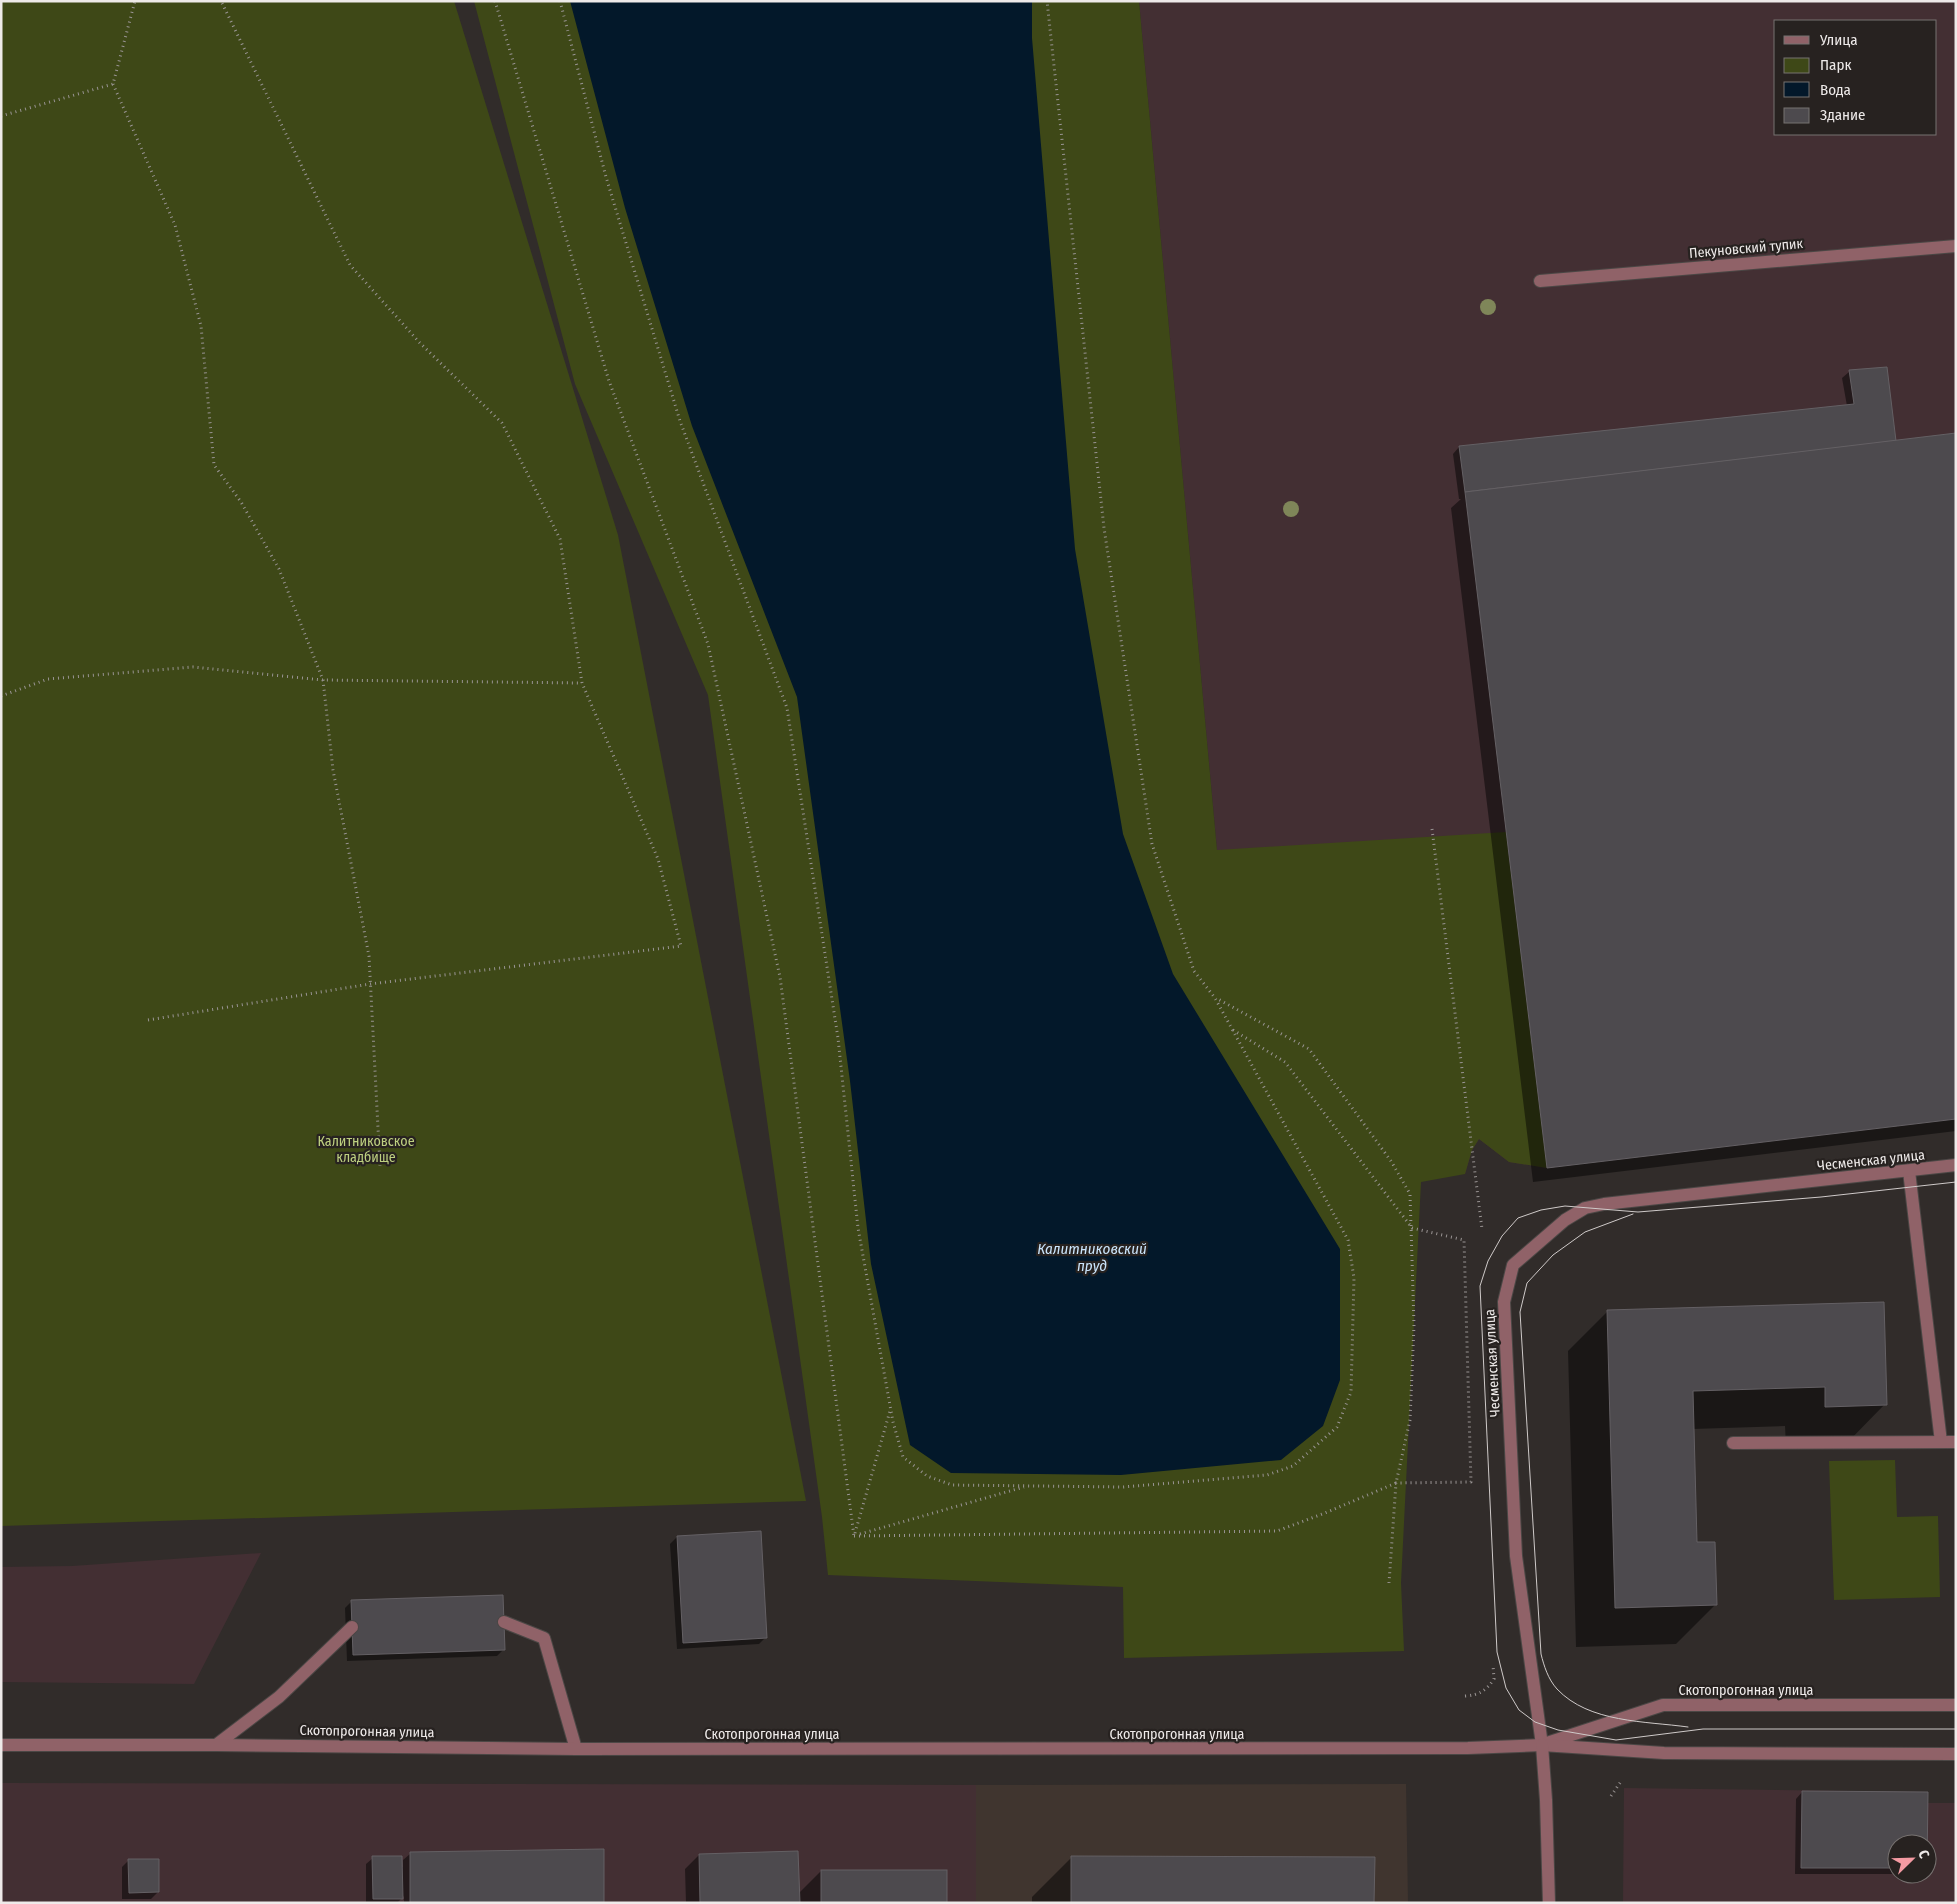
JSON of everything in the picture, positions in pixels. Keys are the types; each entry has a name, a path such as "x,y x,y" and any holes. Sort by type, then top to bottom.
{"street":[{"name":"Пекуновский тупик","path":"1540,281 1956,246"},
{"name":"Чесменская улица","path":"1548,1903 1546,1800 1542,1745 1516,1556 1504,1302 1513,1265 1565,1220 1585,1208 1604,1204 1956,1166"},
{"path":"1909,1171 1941,1442"},
{"path":"1732,1443 1956,1442"},
{"path":"504,1622 544,1638 576,1749"},
{"path":"216,1745 279,1697 352,1627"},
{"name":"Скотопрогонная улица","path":"1542,1745 1663,1705 1956,1705"},
{"name":"Скотопрогонная улица","path":"1,1745 576,1749 1468,1748 1542,1745 1664,1753 1956,1754"}],"path":[{"path":"135,1 113,84 175,225 201,326 214,465 241,502 279,569 323,680 332,770 369,956 380,1166"},
{"path":"148,1020 370,984 681,946 658,859 582,683 560,539 502,423 420,343 350,265 222,1"},
{"path":"495,1 609,382 708,644 780,977 854,1536"},
{"path":"560,1 606,177 680,421 760,630 787,708 803,798 838,1038 858,1228 891,1409 904,1457 927,1476 952,1485 1123,1487 1267,1474 1293,1466 1337,1427 1351,1392 1354,1278 1348,1240 1233,1029 1215,998 1194,971 1152,844 1104,528 1047,1"},
{"path":"1,116 113,84"},
{"path":"1,696 48,679 192,667 323,680 582,683"},
{"path":"1432,828 1482,1229"},
{"path":"1215,998 1309,1049 1392,1161 1410,1194 1414,1325 1410,1420 1396,1482 1389,1583"},
{"path":"854,1536 1277,1531 1325,1513 1396,1482 1471,1482 1464,1240 1412,1228 1285,1062 1233,1029"},
{"path":"854,1536 891,1409"},
{"path":"854,1536 1029,1486"},
{"path":"1465,1696 1476,1696 1488,1689 1494,1679 1493,1666"}],"shaded area":[{"path":"1139,1 1956,1 1956,1119 1547,1168 1509,1162 1479,1139 1472,1150 1465,1174 1217,850"},
{"path":"261,1553 194,1684 1,1682 1,1567 72,1566"},
{"path":"1,1783 976,1785 976,1903 1,1903"},
{"path":"1406,1784 1408,1903 976,1903 976,1785"},
{"path":"1624,1788 1928,1792 1928,1803 1956,1803 1956,1903 1623,1903"}],"green space":[{"name":"Калитниковское кладбище","path":"1,1 454,1 618,535 806,1501 1,1526"},
{"path":"474,1 1139,1 1217,850 1506,832 1547,1168 1509,1162 1479,1139 1472,1150 1465,1174 1421,1182 1401,1583 1404,1651 1124,1658 1123,1587 828,1575 822,1517 708,695 575,384"},
{"path":"1895,1460 1897,1517 1938,1516 1940,1597 1834,1600 1829,1461"}],"water":[{"name":"Калитниковский пруд","path":"570,1 1032,1 1032,38 1075,549 1123,834 1173,974 1340,1249 1340,1380 1323,1426 1281,1460 1121,1475 951,1473 910,1445 871,1264 850,1081 797,697 692,426 625,208"}],"building":[{"path":"1887,367 1896,441 1465,492 1459,446 1854,404 1849,370"},
{"path":"1956,433 1956,1119 1547,1168 1465,492"},
{"path":"1884,1302 1887,1405 1825,1407 1825,1387 1693,1391 1697,1542 1715,1542 1717,1605 1615,1608 1607,1310"},
{"path":"761,1531 767,1638 683,1643 677,1536"},
{"path":"503,1595 505,1650 353,1655 351,1600"},
{"path":"1802,1791 1928,1792 1927,1834 1887,1834 1887,1868 1801,1868"},
{"path":"604,1849 604,1903 410,1903 410,1852"},
{"path":"798,1851 800,1903 700,1903 699,1854"},
{"path":"372,1856 402,1856 403,1899 373,1899"},
{"path":"1071,1856 1375,1857 1374,1903 1071,1903"},
{"path":"128,1859 159,1859 159,1892 129,1893"},
{"path":"821,1870 947,1870 947,1903 821,1903"}],"tram line":[{"path":"1956,1182 1821,1197 1638,1212 1565,1206 1541,1210 1518,1218 1502,1236 1488,1261 1480,1286 1497,1652 1506,1688 1519,1710 1535,1722 1558,1730 1616,1740 1703,1729 1956,1729"},
{"path":"1633,1214 1585,1232 1553,1255 1527,1283 1520,1312 1541,1654 1551,1681 1557,1689 1570,1700 1585,1708 1618,1718 1688,1727"}]}
